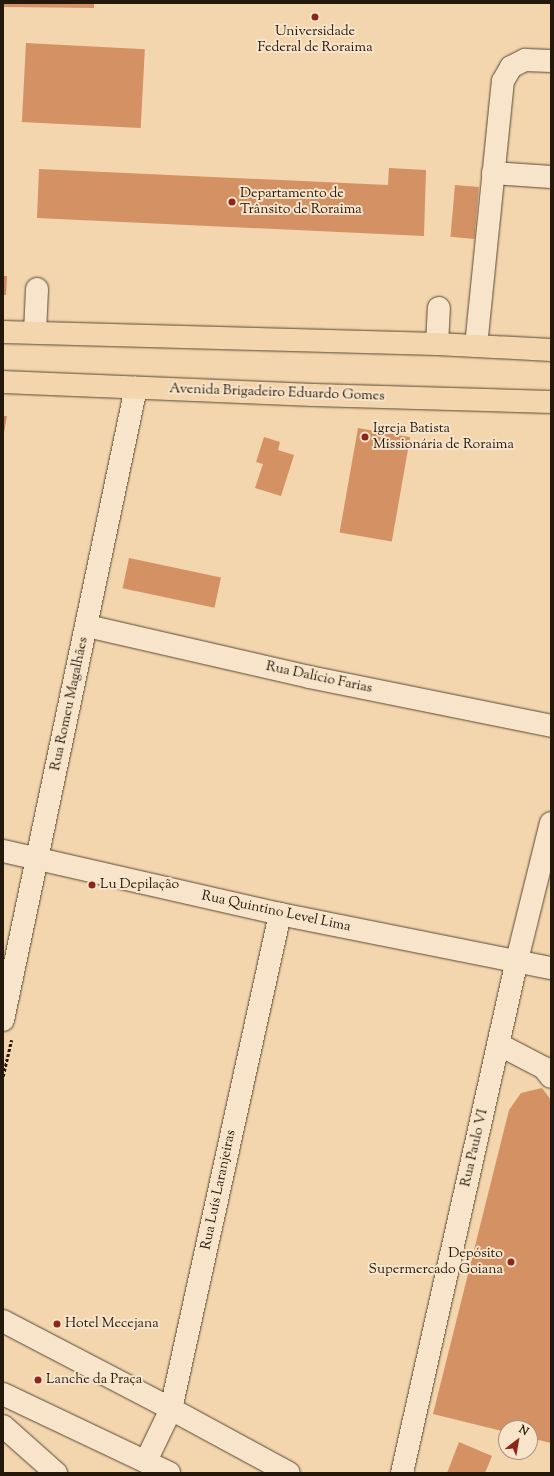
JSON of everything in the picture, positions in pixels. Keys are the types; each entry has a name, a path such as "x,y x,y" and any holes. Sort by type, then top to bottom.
{"main road":[{"path":"3,332 437,344 551,350"},
{"name":"Avenida Brigadeiro Eduardo Gomes","path":"3,382 551,402"}],"street":[{"path":"476,346 503,81 511,67 525,60 551,62"},
{"path":"493,173 551,177"},
{"path":"35,332 37,289"},
{"path":"437,344 440,308"},
{"name":"Rua Romeu Magalhães","path":"7,1028 36,858 87,626 136,388"},
{"name":"Rua Dalício Farias","path":"87,626 310,677 551,726"},
{"name":"Rua Paulo VI","path":"402,1473 517,960 551,823"},
{"name":"Rua Quintino Level Lima","path":"3,851 280,914 517,960 551,968"},
{"name":"Rua Luís Laranjeiras","path":"146,1461 171,1408 280,914"},
{"path":"498,1044 549,1069"},
{"path":"3,1321 171,1408 289,1473"},
{"path":"3,1394 169,1473"},
{"path":"3,1426 56,1473"}],"path":[{"path":"3,1076 7,1028"}],"building":[{"path":"3,3 94,3 94,8 3,7"},
{"path":"26,43 145,49 141,128 22,122"},
{"name":"Departamento de Trânsito de Roraima","path":"389,168 426,170 424,236 37,218 39,169 388,185"},
{"path":"455,185 479,187 474,239 450,237"},
{"path":"3,276 7,276 6,295 3,295"},
{"path":"3,416 7,416 4,433 3,433"},
{"path":"358,428 410,437 392,542 340,532"},
{"path":"264,437 280,442 278,450 294,455 281,496 255,488 263,464 256,462"},
{"path":"129,558 221,578 215,608 123,588"},
{"name":"Depósito Supermercado Goiana","path":"542,1088 551,1100 551,1443 538,1440 538,1420 498,1420 498,1430 433,1414 509,1110 521,1093"},
{"path":"459,1442 492,1456 485,1473 447,1473"}],"place":[{"name":"Universidade Federal de Roraima","path":"315,17"},
{"name":"Departamento de Trânsito de Roraima","path":"232,202"},
{"name":"Igreja Batista Missionária de Roraima","path":"365,437"},
{"name":"Lu Depilação","path":"92,885"},
{"name":"Depósito Supermercado Goiana","path":"511,1262"},
{"name":"Hotel Mecejana","path":"57,1324"},
{"name":"Lanche da Praça","path":"38,1380"}]}
